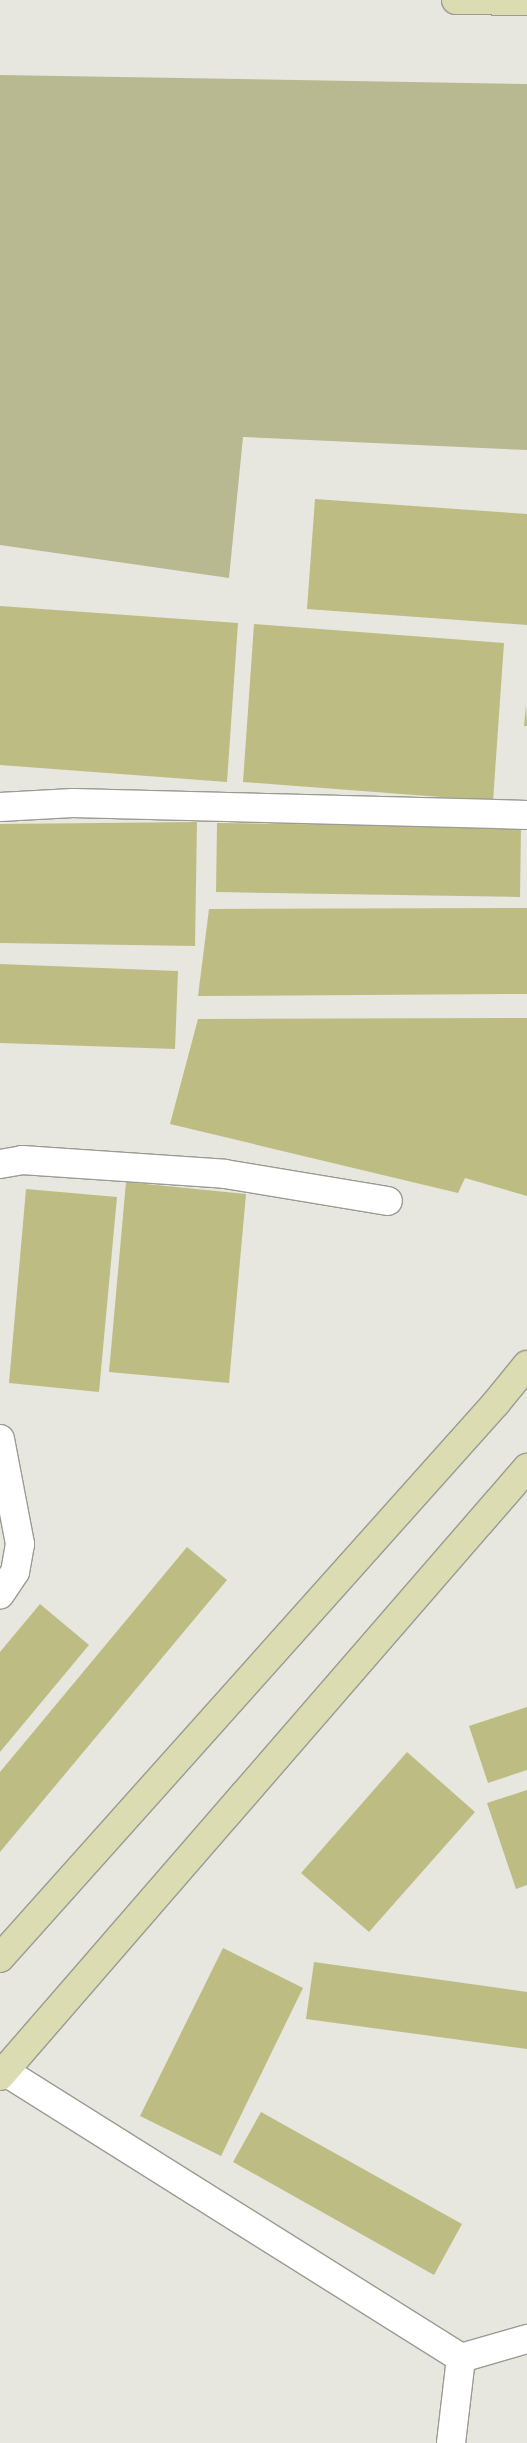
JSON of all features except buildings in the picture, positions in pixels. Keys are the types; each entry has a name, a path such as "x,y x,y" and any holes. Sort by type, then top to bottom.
{"main road":[{"path":"456,0 527,1"},
{"path":"0,1958 489,1411 527,1365"},
{"path":"2,2074 527,1468"}],"street":[{"path":"0,807 73,803 527,815"},
{"path":"0,1164 22,1160 225,1174 388,1201"},
{"path":"0,1438 20,1544 16,1572 0,1594"},
{"path":"2,2074 461,2358 527,2338"},
{"path":"451,2443 461,2358"}],"green space":[{"path":"0,75 527,84 527,450 243,437 229,578 0,545"}]}
